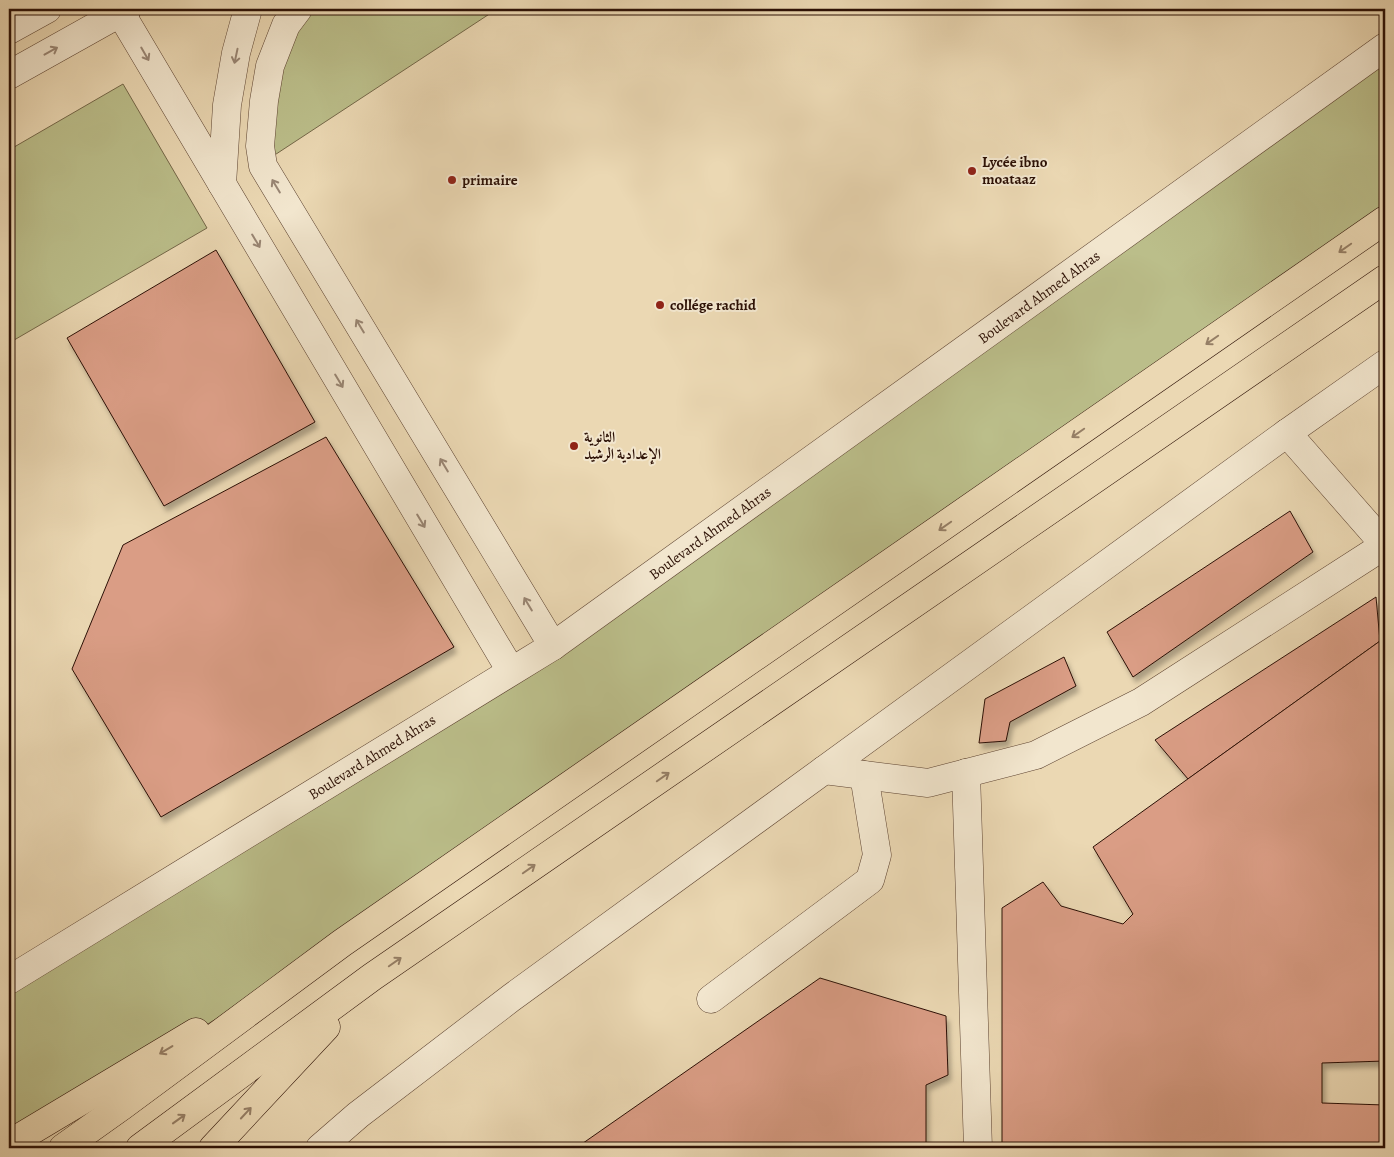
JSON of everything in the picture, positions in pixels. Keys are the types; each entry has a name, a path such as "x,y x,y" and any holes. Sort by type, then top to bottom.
{"highway":[{"path":"63,1148 342,943 1385,220"},
{"path":"140,1148 372,977 1385,279"},
{"path":"9,1144 342,943"},
{"path":"213,1148 372,977"}],"street":[{"path":"9,30 47,9"},
{"path":"222,184 226,105 236,53 248,9"},
{"path":"298,9 286,25 270,66 264,101 260,146 263,166 553,646"},
{"path":"9,75 124,10 222,184 511,671"},
{"name":"Boulevard Ahmed Ahras","path":"9,980 553,646 1385,47"},
{"path":"320,1148 358,1114 511,998 1287,433 1385,364"},
{"path":"824,770 928,783 1036,755 1141,702 1385,545 1287,433"},
{"path":"966,773 978,1148"},
{"path":"710,1000 870,880 877,855 864,775"}],"green space":[{"path":"298,9 497,9 264,162 267,107"},
{"path":"1385,54 1385,220 342,943 9,1144 9,980 551,644"},
{"path":"123,84 207,228 9,343 9,150"}],"building":[{"path":"216,250 315,422 164,506 67,338"},
{"path":"326,437 454,647 161,817 72,669 123,545"},
{"path":"1290,511 1313,552 1133,677 1107,632"},
{"path":"1376,597 1380,641 1188,779 1155,740"},
{"path":"1380,641 1385,699 1385,1061 1322,1063 1322,1103 1385,1105 1385,1148 1002,1148 1002,908 1043,882 1061,906 1123,924 1133,914 1093,847"},
{"path":"1064,657 1076,686 1010,722 1006,741 979,743 985,699"},
{"path":"820,978 946,1016 948,1075 926,1085 926,1148 576,1148"}],"place":[{"name":"Lycée ibno moataaz","path":"972,171"},
{"name":"primaire","path":"452,180"},
{"name":"collége rachid","path":"660,305"},
{"name":"الثانوية الإعدادية الرشيد","path":"574,446"}]}
